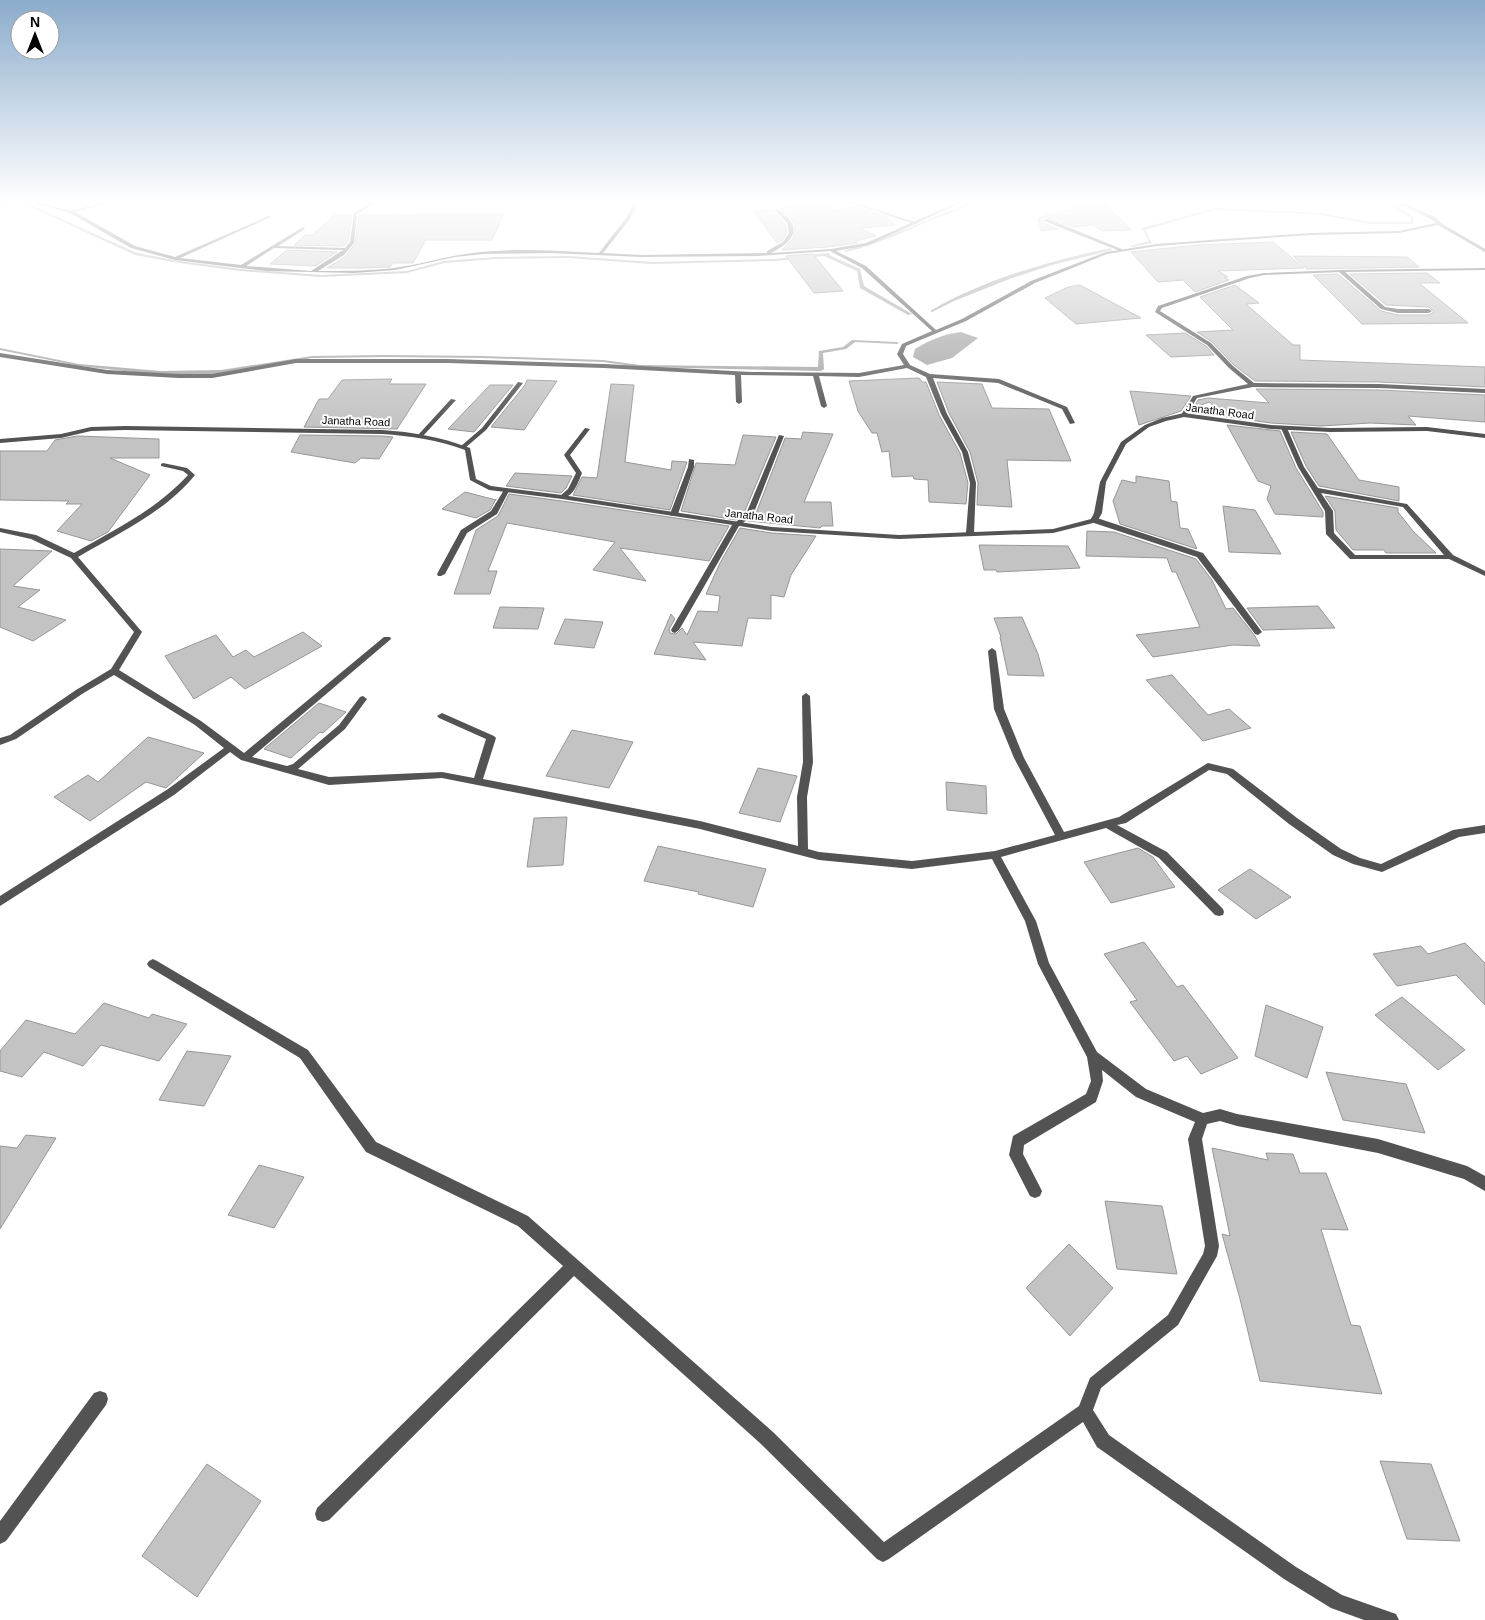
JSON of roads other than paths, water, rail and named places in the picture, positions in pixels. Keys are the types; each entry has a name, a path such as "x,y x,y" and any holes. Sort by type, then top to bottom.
{"street":[{"path":"875,277 936,332"},
{"path":"1047,277 1033,282 964,320 904,345 900,354 908,366 929,376 999,381 1064,408 1072,423"},
{"path":"1250,277 1157,308 1161,314 1209,344 1231,367 1254,385"},
{"path":"1347,277 1383,308 1398,311 1429,311"},
{"path":"0,355 107,372 179,376 212,376 296,361 360,360 604,366 816,375 859,375 908,366"},
{"path":"738,373 739,402"},
{"path":"816,375 824,406"},
{"path":"929,376 944,414 965,452 973,483 970,533"},
{"path":"463,447 484,428 520,384"},
{"path":"1184,415 1195,397 1254,385 1379,386 1485,391"},
{"path":"421,435 453,400"},
{"name":"Janatha Road","path":"0,441 61,436 91,429 125,428 363,431 421,435 437,438 468,449 473,480 489,488 562,497 736,525 899,537 1053,531 1094,520 1098,513 1102,482 1123,443 1148,426 1164,419 1184,415 1284,428 1427,430 1485,436"},
{"path":"1284,428 1301,467 1329,511 1330,534 1353,557 1450,557"},
{"path":"562,497 571,490 578,473 567,455 587,429"},
{"path":"675,630 736,525 749,515 781,436"},
{"path":"674,514 691,467 691,460"},
{"path":"74,556 163,503 181,488 192,475 185,469 163,465"},
{"path":"1316,490 1405,505 1450,557 1485,574"},
{"path":"441,574 464,532 494,512 506,491"},
{"path":"1094,520 1200,555 1258,632"},
{"path":"0,530 33,537 74,556 138,632 114,671 13,736 0,742"},
{"path":"244,758 386,640"},
{"path":"992,651 999,709 1019,758 1061,836"},
{"path":"114,671 198,723 244,758 329,781 442,775 700,824 819,856 912,865 994,855 1122,820 1208,766 1230,771 1292,821 1337,852 1356,861 1382,868 1457,833 1485,829"},
{"path":"803,852 802,797 808,762 806,696"},
{"path":"288,770 296,766 342,727 363,699"},
{"path":"442,716 491,738 477,782"},
{"path":"0,902 171,792 231,748"},
{"path":"1107,824 1163,856 1219,912"},
{"path":"994,855 1030,921 1044,964 1094,1056 1097,1081 1091,1098 1018,1140 1016,1155 1035,1191"},
{"path":"153,964 304,1054 370,1147 523,1221 767,1438 882,1552 1085,1411 1095,1383 1173,1320 1210,1256 1212,1246 1195,1139 1203,1119"},
{"path":"1094,1056 1141,1093 1203,1119 1220,1115 1237,1120 1378,1146 1467,1173 1485,1184"},
{"path":"323,1514 573,1266"},
{"path":"0,1535 100,1399"},
{"path":"1085,1411 1103,1441 1290,1573 1337,1602 1390,1620"}],"waterway":[{"path":"860,277 862,287 910,314"},
{"path":"932,311 952,300 1011,277"},
{"path":"0,349 79,365 161,373 221,372 312,357 384,356 603,361 640,366 821,369 821,352 844,348 854,341 897,343"}]}
